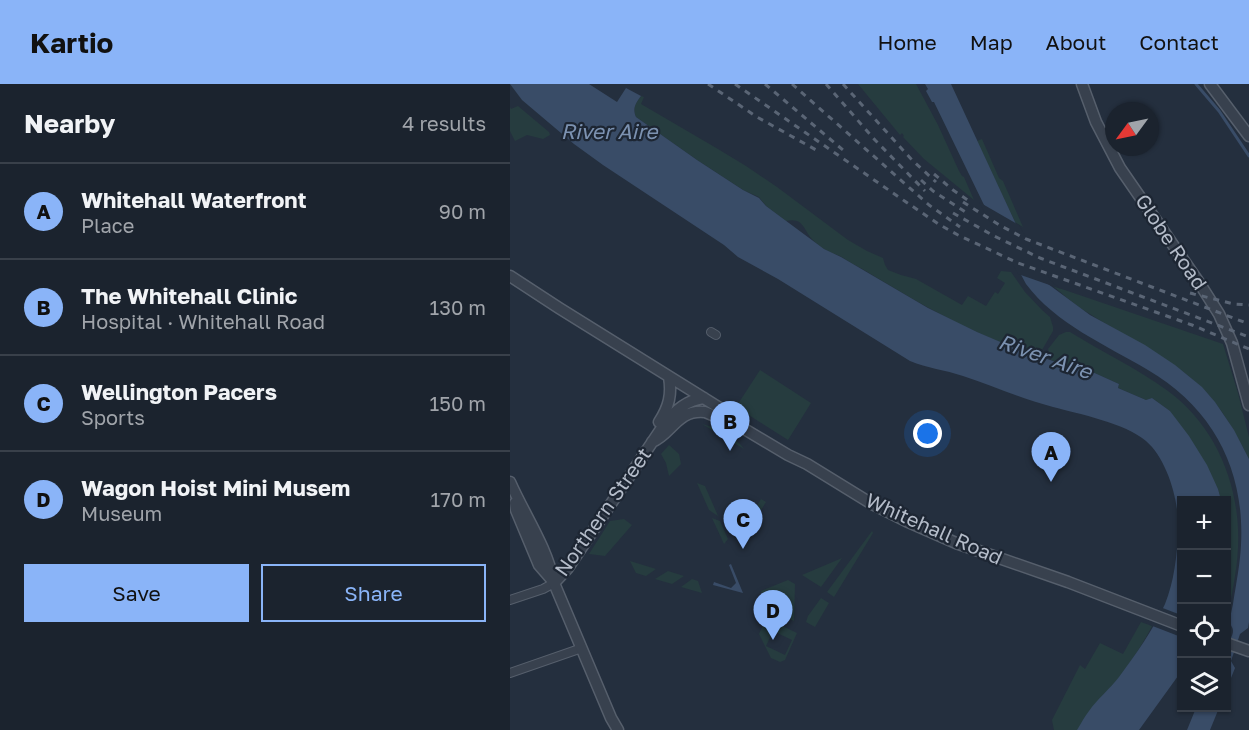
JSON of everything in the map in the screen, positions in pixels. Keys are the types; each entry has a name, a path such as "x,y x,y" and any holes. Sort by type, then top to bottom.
{"street":[{"name":"Globe Road","path":"1082,84 1096,122 1120,168 1219,314 1232,343 1249,405"},
{"path":"1210,84 1249,136"},
{"name":"Whitehall Road","path":"510,276 731,415 741,427"},
{"path":"652,442 652,435 664,415 670,398 671,390 665,374"},
{"name":"Northern Street","path":"554,583 568,568 659,430 676,411 692,400 704,398"},
{"name":"Northern Street","path":"652,442 659,439 670,427 688,414 701,412 710,414"},
{"name":"Whitehall Road","path":"710,414 741,427 872,504 906,521 956,543 1177,624"},
{"path":"511,486 552,570 554,583 616,730"},
{"path":"510,600 554,583"},
{"path":"1231,645 1245,650"},
{"path":"510,673 582,648"}],"green space":[{"path":"858,84 916,84 974,200 924,159 903,137 902,133 900,135"},
{"path":"641,96 644,97 641,104 746,166 848,240 883,258 888,270 916,279 962,305 968,296 986,306 995,292 998,294 1005,283 997,278 1001,271 1011,272 1025,292 1050,317 1053,331 1042,350 1032,353 966,327 824,249 814,241 800,223 792,220 786,221 766,206 759,197 743,190 636,117 636,103"},
{"path":"518,106 550,135 543,139 527,135 515,141 510,131 510,107 511,109"},
{"path":"982,139 1023,227 1015,222 977,141"},
{"path":"1053,286 1223,344 1249,437 1249,459 1222,412 1201,387 1175,366 1085,311"},
{"path":"1070,332 1132,367 1168,391 1200,422 1223,460 1235,503 1238,548 1231,597 1231,496 1220,496 1212,478 1170,411 1152,398 1146,400 1118,388 1119,384 1088,370 1077,369 1051,360 1048,349 1059,335"},
{"path":"760,370 811,403 788,440 736,407"},
{"path":"702,424 726,433 744,449"},
{"path":"669,445 679,454 681,464 669,476 661,454"},
{"path":"697,483 705,486 718,516 709,510"},
{"path":"761,499 766,502 750,528 745,525"},
{"path":"712,518 720,521 728,539 724,544"},
{"path":"624,519 632,525 605,556 589,554 610,521"},
{"path":"872,531 873,533 834,597 827,592"},
{"path":"842,558 821,587 802,575"},
{"path":"630,561 656,569 646,576 636,573"},
{"path":"668,571 684,576 672,584 655,579"},
{"path":"692,579 698,581 702,593 681,587"},
{"path":"788,580 795,584 794,621 770,611 761,591"},
{"path":"821,598 829,603 815,627 806,622"},
{"path":"766,618 797,633 785,660 780,662 771,658 759,634","holes":["773,631 792,640 785,655 766,646"]},
{"path":"1141,622 1152,626 1145,639 1119,678 1085,718 1104,730 1054,730 1052,720 1080,665 1085,669 1100,643 1123,654"}],"water":[{"name":"River Aire","path":"510,84 589,84 617,102 626,88 641,96 636,103 636,117 697,160 759,198 766,206 824,249 928,308 977,332 1017,349 1077,369 1088,370 1119,384 1118,388 1146,400 1152,398 1170,411 1189,436 1207,465 1220,496 1177,496 1177,509 1171,483 1161,459 1146,441 1137,435 1114,424 1041,404 963,376 910,361 778,279 738,257 724,245 574,144 522,100"},
{"path":"925,84 951,84 1015,222 1048,284 1090,315 1145,345 1175,365 1202,387 1234,430 1249,459 1249,622 1248,628 1240,634 1231,661 1233,628 1231,614 1240,560 1241,518 1237,491 1220,444 1207,422 1171,385 1067,322 1052,311 1026,284 984,205 934,102 926,91 928,89"},
{"name":"River Aire","path":"1177,550 1177,677 1139,730 1077,730 1093,706 1119,677 1144,642 1165,604 1175,569"},
{"path":"731,564 743,593 713,585 714,582 731,588 736,583 729,565"},
{"path":"1231,661 1235,668 1231,678"},
{"path":"1194,712 1217,712 1210,730 1187,730"}],"pier":[{"path":"979,202 1019,225 1051,281 1061,289 1018,274"},
{"path":"1160,607 1177,613 1177,635 1150,625"}],"waterway":[{"path":"1196,84 1219,111 1249,156"}],"railway":[{"path":"708,84 757,117 818,151"},
{"path":"735,84 906,202 958,235 1018,263 1192,325 1249,349"},
{"path":"765,84 843,150"},
{"path":"792,84 929,205 960,227"},
{"path":"826,84 875,140 925,191"},
{"path":"843,84 912,160 936,182"},
{"path":"934,174 972,203"},
{"path":"921,180 933,191 967,213"},
{"path":"963,202 1026,239 1249,324"},
{"path":"953,213 1040,258 1249,337"},
{"path":"1190,293 1234,304 1249,305"}],"place":[{"name":"The Whitehall Clinic","path":"730,451"},
{"name":"Whitehall Waterfront","path":"1051,482"},
{"name":"Wellington Pacers","path":"743,549"},
{"name":"Wagon Hoist Mini Musem","path":"773,640"}]}
